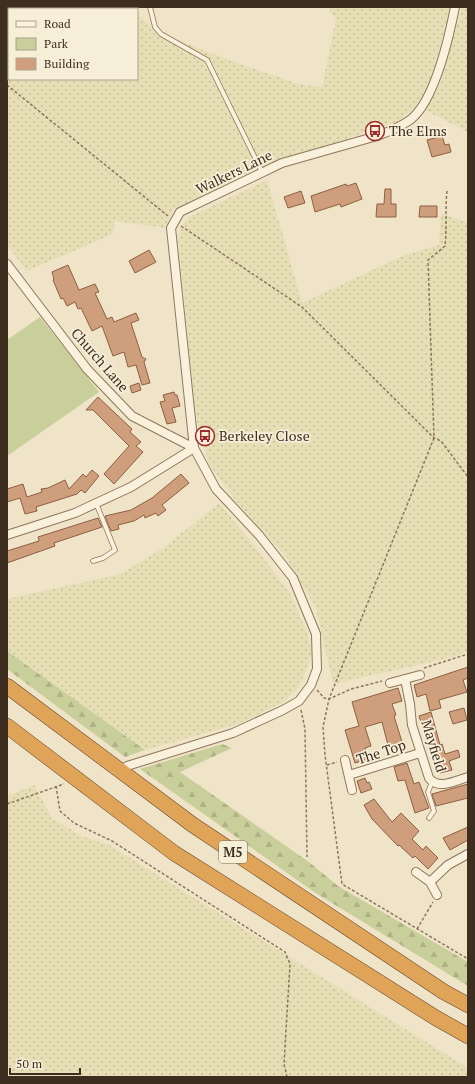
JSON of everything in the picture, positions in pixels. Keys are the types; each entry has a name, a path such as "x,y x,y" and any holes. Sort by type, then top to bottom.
{"highway":[{"name":"M5","path":"7,686 193,826 425,979 468,1005"},
{"name":"M5","path":"7,726 174,854 416,1006 468,1036"}],"street":[{"name":"Walkers Lane","path":"174,221 180,212 282,163 390,131 410,120 422,108 434,82 456,7"},
{"path":"127,766 233,732 283,710 299,701 311,685 317,669 316,634 292,578 259,535 216,489 194,448 171,236 174,221"},
{"name":"Church Lane","path":"7,264 88,369 132,416 194,448"},
{"path":"7,536 75,513 130,487 194,448"},
{"path":"390,683 420,675"},
{"name":"Mayfield","path":"405,679 412,725 428,778 438,785 468,777"},
{"name":"The Top","path":"349,775 420,753"},
{"name":"The Top","path":"345,760 352,790"},
{"path":"430,882 448,865 468,854"},
{"path":"416,872 430,882 437,895"}],"lane":[{"path":"150,7 155,26 161,34 207,60 262,173"},
{"path":"93,561 103,558 115,550 96,503"},
{"path":"429,818 434,811 428,792 432,782"}],"path":[{"path":"7,85 174,221 302,307 434,438 441,441 468,477"},
{"path":"447,191 444,213 447,226 445,246 428,260 434,438 329,699 323,727 342,884 468,960"},
{"path":"420,675 418,669 468,654"},
{"path":"311,685 324,698 329,699 351,689 388,679 390,683"},
{"path":"299,701 305,729 308,857"},
{"path":"327,765 345,760"},
{"path":"7,804 67,783"},
{"path":"56,786 60,812 74,823 112,841 285,952 290,964 284,1064 287,1077"},
{"path":"417,929 437,895"}],"shaded area":[{"path":"7,7 130,8 8,8 8,80 138,80 138,15 157,31 210,53 298,84 322,87 336,18 330,12 331,7 451,7 430,83 416,106 400,121 256,169 173,210 165,228 115,221 113,234 27,271 7,245"},
{"path":"462,7 468,7 468,132 425,110 439,86"},
{"path":"267,180 302,303 405,255 439,245 441,213 468,223 468,651 453,657 333,684 316,608 286,557 236,501 209,464 196,418 178,238 182,226 189,217"},
{"path":"219,503 256,548 291,595 308,635 312,652 309,664 299,687 284,702 238,724 145,750 7,651 7,599 121,574 163,548"},
{"path":"34,785 52,818 81,836 109,845 468,1068 468,1077 7,1077 7,796"}],"green space":[{"path":"40,317 99,392 7,456 7,340"},
{"path":"7,651 145,750 125,757 7,669"},
{"path":"222,744 232,748 180,772 309,862 338,886 468,962 468,986 314,892 140,769"}],"building":[{"path":"442,136 445,145 449,144 451,152 432,157 427,140"},
{"path":"356,183 362,199 341,207 340,204 315,212 311,196 346,184 347,186"},
{"path":"385,189 391,189 391,204 396,204 396,217 376,217 377,204 384,204"},
{"path":"301,191 305,203 288,208 284,197"},
{"path":"420,206 437,206 437,217 419,217"},
{"path":"149,250 156,262 135,273 129,261"},
{"path":"68,265 79,290 95,284 99,292 95,293 107,319 112,317 114,322 136,313 139,320 131,323 142,357 146,359 144,362 150,383 142,385 136,365 128,367 124,352 113,356 102,326 92,331 81,308 78,309 75,302 67,306 63,298 61,299 53,280 52,272"},
{"path":"139,383 141,390 132,393 130,386"},
{"path":"174,392 175,395 177,395 180,406 172,408 176,422 167,424 160,402 165,401 163,395"},
{"path":"98,397 132,429 130,432 141,442 136,446 143,452 114,484 104,474 129,446 93,410 86,410"},
{"path":"92,470 99,476 85,493 81,490 77,494 36,507 37,511 25,514 20,498 7,502 7,489 23,484 27,497 42,492 41,489 48,488 65,480 69,489 83,474 86,477"},
{"path":"181,474 189,483 162,505 166,510 158,516 156,513 145,518 144,515 134,521 118,525 119,529 111,531 105,516 131,510 152,498"},
{"path":"98,518 102,527 54,543 55,546 7,563 7,551 39,541 38,537"},
{"path":"468,667 468,678 463,680 467,692 439,700 441,708 430,711 426,694 417,697 414,685"},
{"path":"398,688 402,701 392,704 403,745 389,749 382,722 365,727 371,746 365,748 369,759 355,763 345,730 359,726 352,702"},
{"path":"464,708 467,720 453,724 449,712"},
{"path":"431,712 440,745 442,744 445,754 458,750 460,757 449,761 452,770 440,773 435,756 432,757 419,716"},
{"path":"407,763 414,784 419,782 429,808 415,813 405,780 398,781 394,767"},
{"path":"365,778 367,783 369,782 372,789 361,793 357,781"},
{"path":"468,784 468,798 436,806 432,794"},
{"path":"374,799 392,822 401,813 419,831 412,839 423,850 426,846 438,858 428,869 415,856 413,858 399,845 398,846 372,819 364,805"},
{"path":"468,827 468,840 450,850 443,838"}],"place":[{"name":"The Elms","path":"375,131"},
{"name":"Berkeley Close","path":"205,436"}]}
